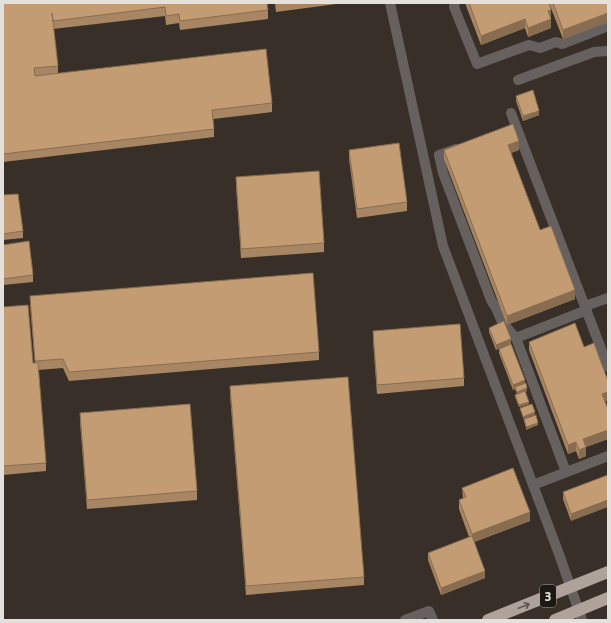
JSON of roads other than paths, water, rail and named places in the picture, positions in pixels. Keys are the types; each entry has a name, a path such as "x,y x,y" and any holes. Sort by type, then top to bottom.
{"highway":[{"name":"3","path":"488,620 608,572"},
{"name":"3","path":"555,620 608,598"}],"street":[{"path":"390,3 442,246 533,485 582,620"},
{"path":"455,3 454,7 477,64 529,45 540,48 556,42 562,44 608,26"},
{"path":"518,80 594,52 608,50"},
{"path":"511,113 513,128 586,308 608,367"},
{"path":"467,144 439,155 443,173 492,300 502,322 516,338 566,472"},
{"path":"516,338 608,298"},
{"path":"533,485 608,456"},
{"path":"405,620 429,610 433,620"}]}
